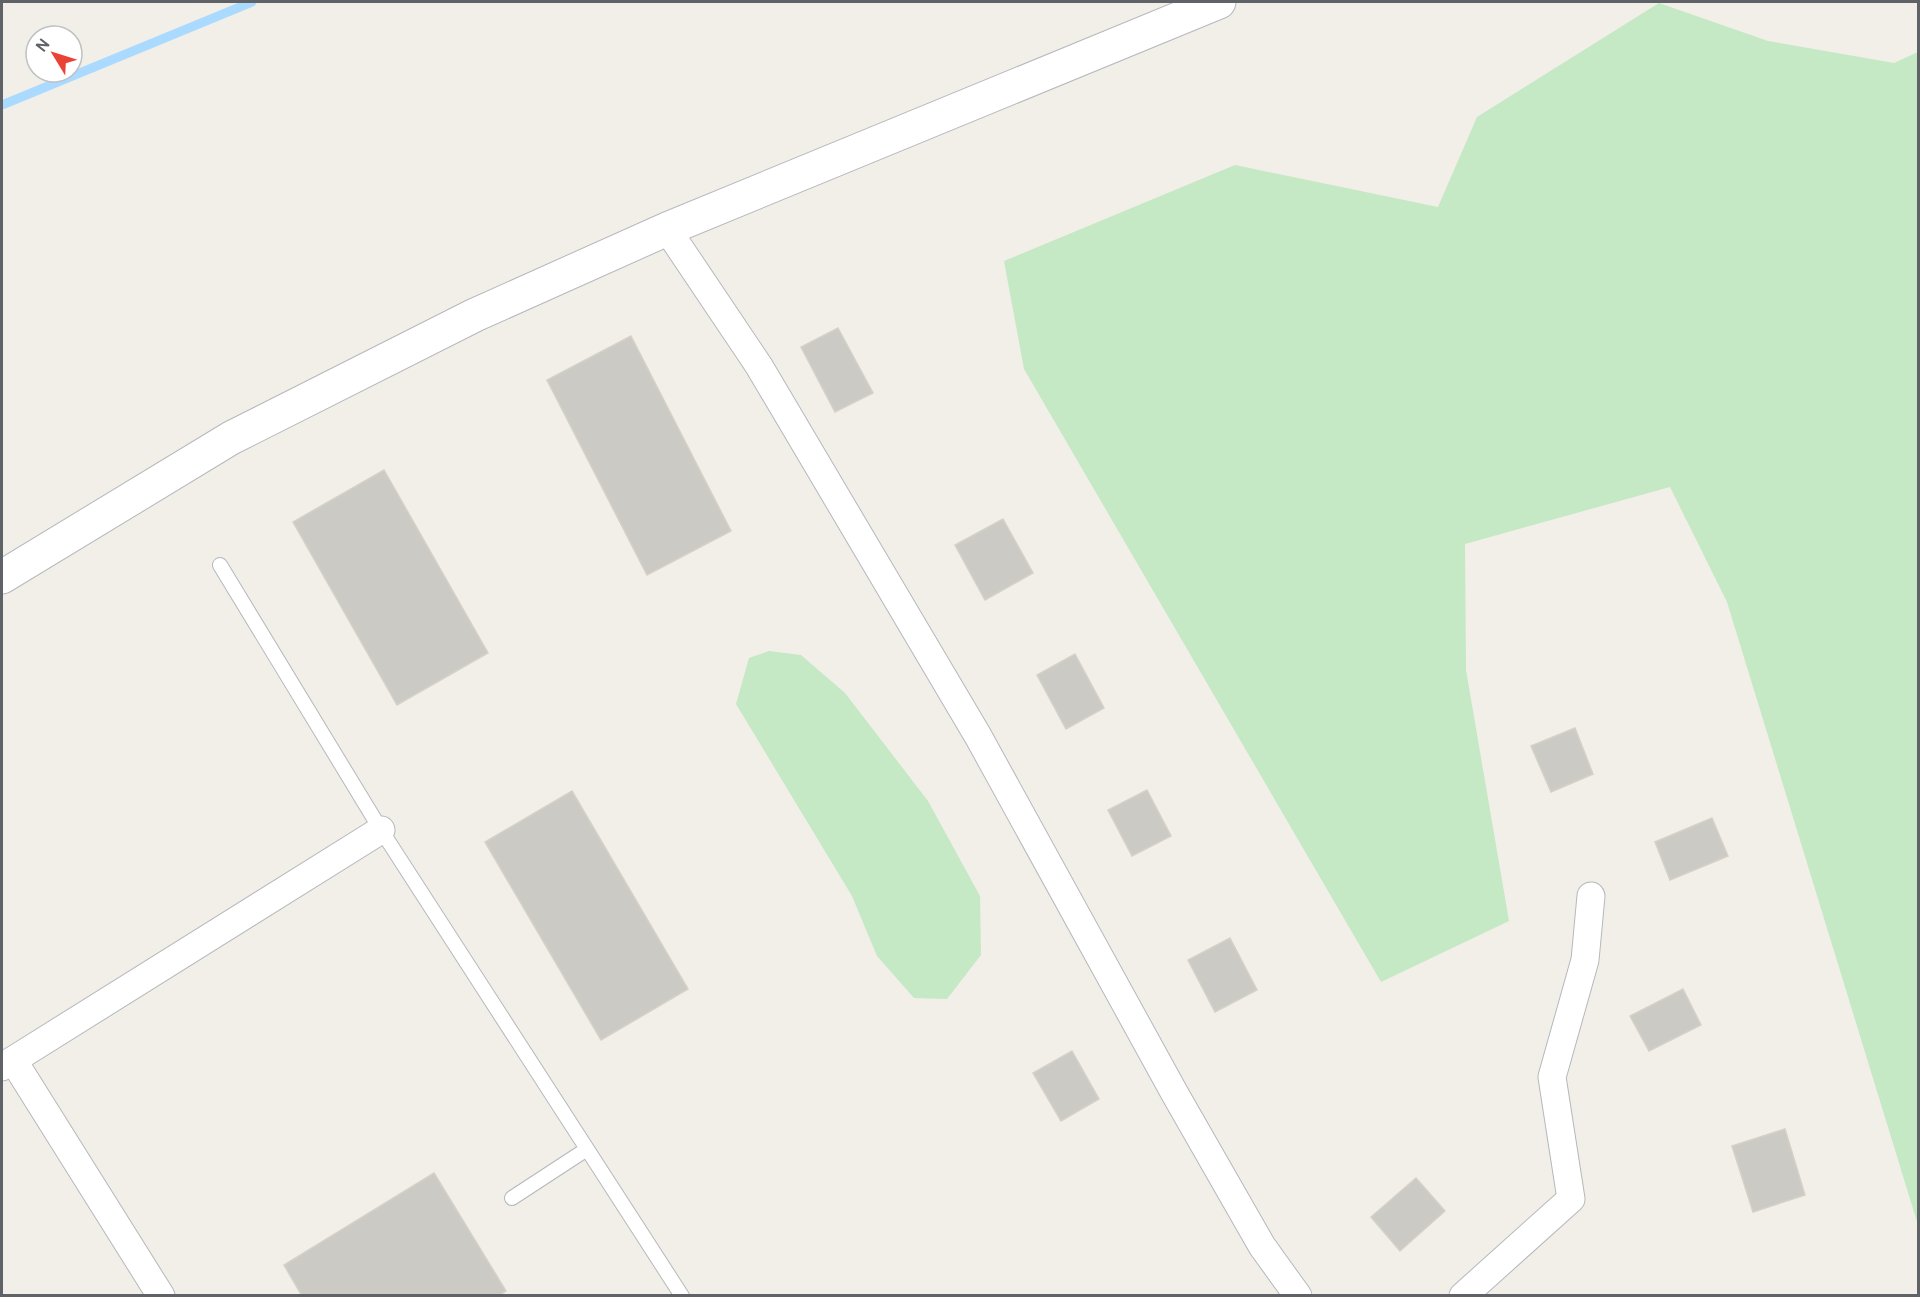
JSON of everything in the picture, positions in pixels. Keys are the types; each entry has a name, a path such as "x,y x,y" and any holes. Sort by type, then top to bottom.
{"street":[{"path":"2,577 231,438 475,315 668,229 1219,2"},
{"path":"668,229 759,366 978,736 1262,1246 1298,1296"},
{"path":"161,1296 7,1064 381,830"},
{"path":"1463,1296 1571,1199 1552,1077 1585,960 1592,896"}],"lane":[{"path":"220,565 381,830 682,1296"},
{"path":"512,1198 587,1149"}],"green space":[{"path":"1659,3 1768,41 1894,63 1918,52 1918,1225 1727,602 1670,487 1465,544 1466,670 1509,921 1381,982 1024,369 1004,261 1235,165 1438,207 1477,117"},
{"path":"769,651 801,655 845,693 928,801 980,896 981,955 947,999 914,998 877,956 852,896 736,704 749,658"}],"building":[{"path":"838,328 873,393 835,412 801,347"},
{"path":"631,336 731,531 647,575 547,380"},
{"path":"384,470 488,653 397,705 293,522"},
{"path":"1003,519 1033,573 985,600 955,545"},
{"path":"1075,654 1104,708 1066,729 1037,675"},
{"path":"1575,728 1593,774 1551,792 1531,746"},
{"path":"1147,790 1171,836 1132,856 1108,810"},
{"path":"572,791 688,989 601,1040 485,842"},
{"path":"1712,818 1728,856 1670,880 1655,842"},
{"path":"1230,938 1257,990 1215,1012 1188,960"},
{"path":"1683,989 1701,1025 1649,1051 1630,1016"},
{"path":"1072,1051 1099,1099 1061,1121 1033,1073"},
{"path":"1785,1129 1805,1195 1753,1212 1732,1146"},
{"path":"434,1173 506,1291 498,1296 302,1296 284,1265"},
{"path":"1416,1178 1445,1211 1400,1251 1371,1217"}],"waterway":[{"path":"2,105 252,2"}]}
